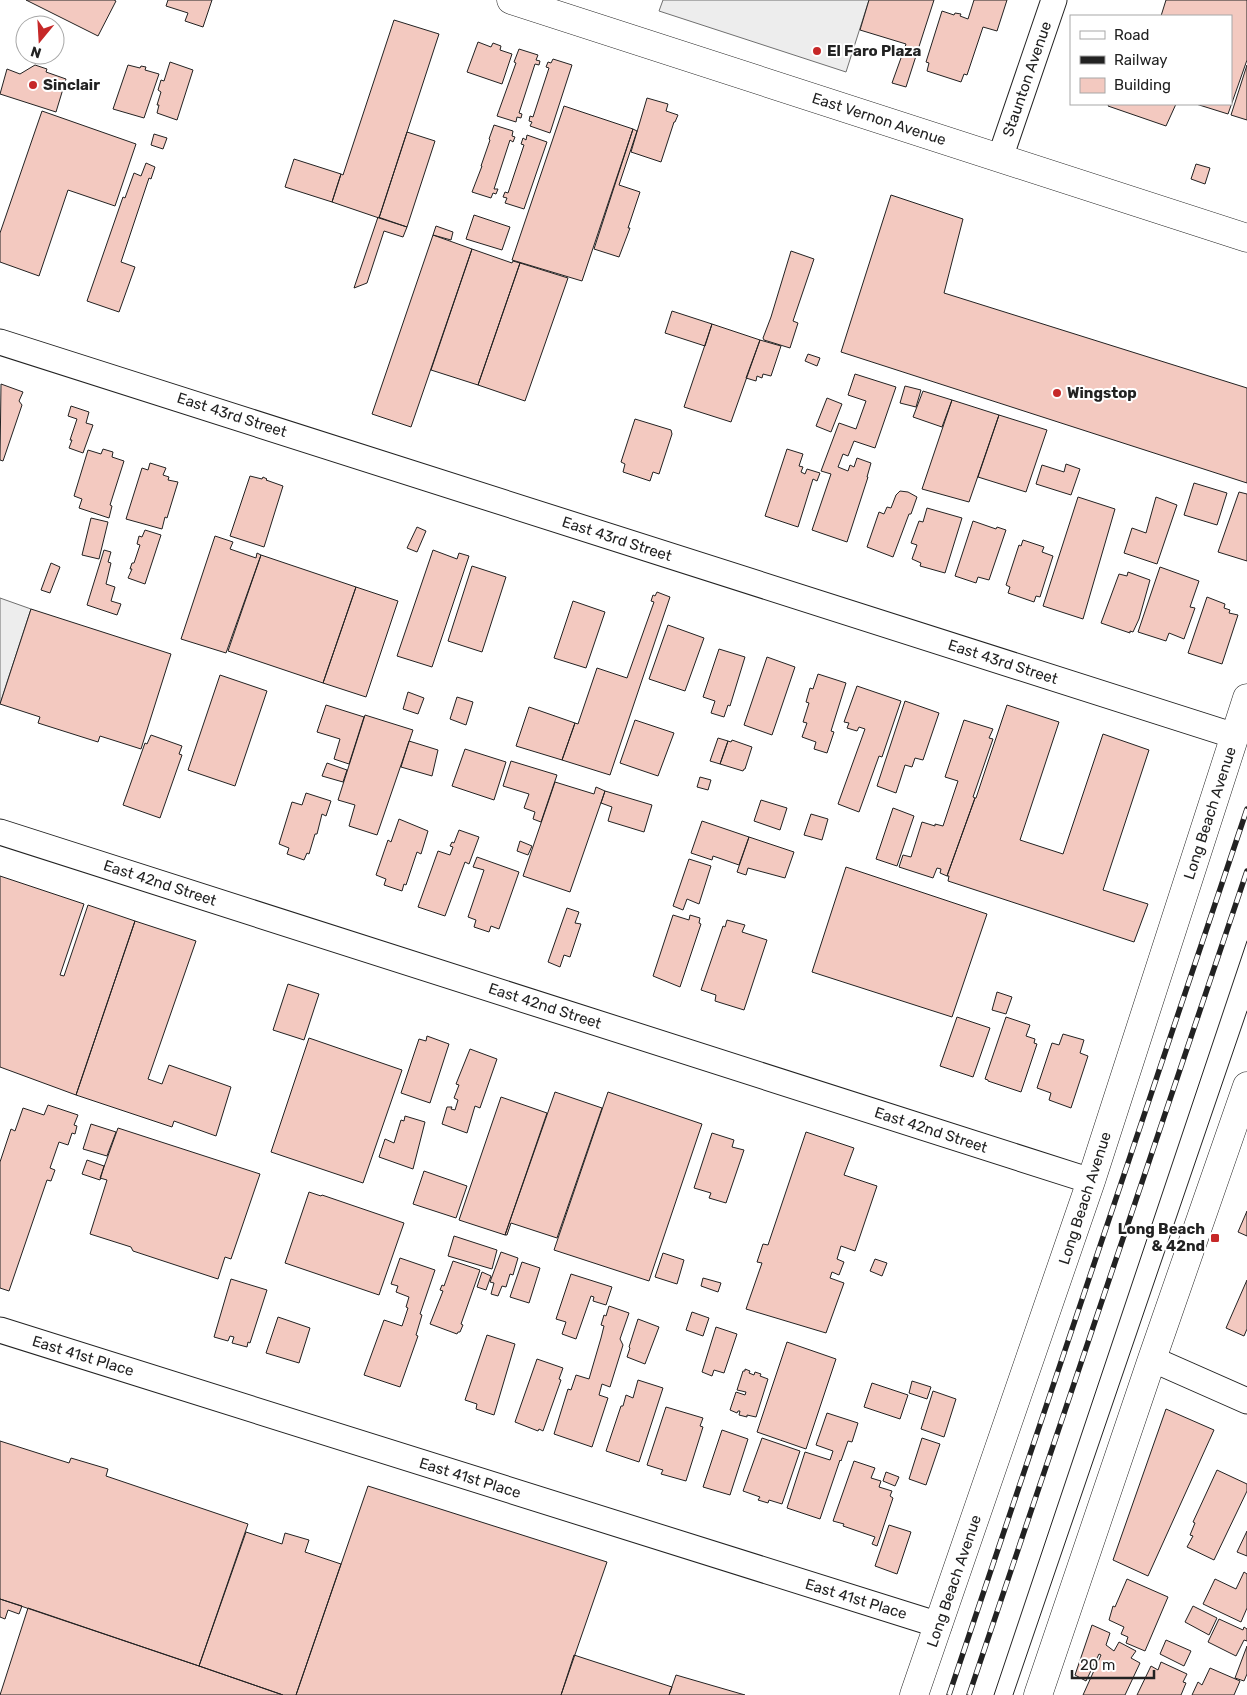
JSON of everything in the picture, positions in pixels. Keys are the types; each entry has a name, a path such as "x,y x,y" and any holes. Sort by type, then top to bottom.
{"main road":[{"name":"East Vernon Avenue","path":"512,0 1247,238"},
{"name":"Long Beach Avenue","path":"914,1695 1091,1181 1247,698"},
{"path":"1038,1695 1247,1086"}],"street":[{"name":"Staunton Avenue","path":"1000,158 1054,0"},
{"name":"East 43rd Street","path":"0,342 1235,736"},
{"name":"East 42nd Street","path":"0,832 1091,1181"},
{"name":"East 41st Place","path":"0,1330 939,1625"},
{"path":"1152,1359 1247,1400"}],"shaded area":[{"name":"El Faro Plaza","path":"663,0 869,0 846,72 659,11"},
{"path":"0,598 31,609 0,704"}],"building":[{"path":"26,0 116,1 98,36 65,20 65,15 56,15"},
{"path":"168,0 212,0 203,27 185,21 188,13 166,6"},
{"path":"869,0 934,0 906,87 892,83 906,44 860,30"},
{"path":"974,0 1007,0 997,31 983,27 967,75 964,74 961,82 927,71 929,63 926,62 942,11 954,15 955,13 961,14 960,16 968,19"},
{"path":"1166,0 1247,0 1247,60 1232,103 1232,15 1161,15"},
{"path":"394,20 439,34 379,218 332,202 341,174 343,175"},
{"path":"478,42 491,47 493,43 501,46 500,50 512,54 502,84 467,72"},
{"path":"519,49 538,55 536,60 540,61 539,65 535,64 519,113 522,114 521,118 517,117 516,122 497,116 516,63 514,62"},
{"path":"553,59 572,65 550,133 530,126 532,122 529,121 530,116 533,117 549,68 546,67 548,62 551,63"},
{"path":"170,62 193,70 177,120 157,113 161,92 158,90 161,80 164,81"},
{"name":"Sinclair","path":"35,65 47,69 46,72 66,79 56,112 0,94 7,69 20,74"},
{"path":"128,65 140,68 141,66 146,67 145,70 159,74 144,118 113,109"},
{"path":"1247,65 1247,120 1231,115"},
{"path":"647,98 668,104 666,111 678,115 661,162 631,152"},
{"path":"1108,105 1176,105 1166,126"},
{"path":"1199,105 1231,105 1228,114"},
{"path":"564,106 633,129 582,281 512,260"},
{"path":"42,111 136,144 115,206 68,190 39,276 0,262 0,233"},
{"path":"494,125 513,131 512,136 515,137 513,142 510,140 494,189 498,189 491,198 472,192"},
{"path":"633,129 637,131 619,185 640,192 628,228 630,228 619,257 594,249"},
{"path":"407,132 435,141 407,227 379,218"},
{"path":"154,134 167,138 163,149 151,145"},
{"path":"527,135 547,142 524,209 505,203 507,198 503,197 505,192 508,193 524,145 521,144 523,138 526,140"},
{"path":"294,159 341,174 332,202 285,187"},
{"path":"146,163 155,167 151,179 149,178 121,262 135,267 119,312 87,301 123,197 125,198 134,173 141,176"},
{"path":"1196,164 1210,168 1205,184 1191,179"},
{"path":"891,195 963,219 944,293 1247,388 1247,483 841,352"},
{"path":"474,215 510,227 502,250 466,239"},
{"path":"378,217 407,227 403,237 384,231 367,283 354,288"},
{"path":"436,226 453,232 451,240 433,235"},
{"path":"433,235 472,249 411,427 372,414"},
{"path":"472,249 512,263 513,261 520,263 478,385 431,370"},
{"path":"791,251 814,259 793,321 798,323 790,348 764,340 763,338"},
{"path":"520,263 568,278 525,401 478,385"},
{"path":"672,311 712,324 705,346 665,333"},
{"path":"712,324 760,340 731,422 684,407"},
{"path":"760,340 781,346 771,376 763,374 762,378 757,376 756,381 746,378"},
{"path":"808,354 820,358 817,366 805,361"},
{"path":"855,374 896,387 875,448 854,441 848,456 843,454 838,467 848,471 850,465 854,467 857,458 871,463 847,542 812,530 831,474 821,471 839,423 856,429 866,401 848,395"},
{"path":"1,384 23,392 19,401 22,405 3,461 0,460"},
{"path":"905,386 921,390 916,407 900,403"},
{"path":"923,391 952,400 942,427 913,417"},
{"path":"827,398 842,404 831,432 816,426"},
{"path":"952,400 999,415 969,502 922,489"},
{"path":"71,406 89,412 86,423 93,425 83,453 69,448 77,419 68,416"},
{"path":"999,415 1047,430 1026,492 978,477"},
{"path":"635,419 671,430 672,434 659,474 653,472 650,481 623,472 625,464 621,462"},
{"path":"103,449 113,452 112,457 124,461 110,505 112,506 109,518 79,508 82,499 74,496 88,450 101,454"},
{"path":"787,449 803,454 799,466 803,467 801,472 805,474 807,469 820,473 817,481 813,479 798,527 765,516"},
{"path":"150,463 166,468 163,475 169,477 168,480 178,482 162,529 126,519 142,468 148,470"},
{"path":"1066,464 1080,469 1071,495 1036,484 1042,465 1064,472"},
{"path":"250,476 262,479 263,477 266,480 283,486 264,547 230,536"},
{"path":"1194,483 1227,493 1217,525 1184,515"},
{"path":"900,491 908,492 917,497 893,557 867,547 879,512 884,514 887,507 891,508 896,495"},
{"path":"1239,492 1247,494 1247,561 1218,552"},
{"path":"1078,497 1115,509 1083,619 1043,606"},
{"path":"1156,497 1177,505 1157,564 1124,553 1132,528 1146,533"},
{"path":"927,508 962,518 945,573 920,566 921,563 912,559 917,545 911,543 919,521 923,522"},
{"path":"91,518 108,522 99,559 82,555"},
{"path":"973,521 996,529 997,527 1006,530 989,580 978,577 976,583 955,576"},
{"path":"417,527 426,531 417,552 407,548"},
{"path":"145,530 161,535 145,584 128,578 140,545 137,544 139,536 142,537"},
{"path":"215,536 233,542 230,549 256,558 257,553 261,555 226,653 181,639"},
{"path":"1023,540 1044,547 1042,552 1053,556 1040,597 1036,596 1034,602 1008,593 1010,587 1006,585 1019,545 1021,546"},
{"path":"104,550 111,552 108,562 111,563 106,584 115,587 111,601 121,604 117,615 87,605"},
{"path":"433,550 457,559 459,553 469,556 432,667 397,656"},
{"path":"261,555 356,587 323,683 228,651"},
{"path":"51,563 60,567 50,593 41,590"},
{"path":"472,566 506,577 482,652 448,641"},
{"path":"1160,567 1199,581 1190,607 1195,608 1184,639 1169,633 1166,641 1138,632"},
{"path":"1128,572 1150,580 1139,619 1133,632 1130,631 1130,633 1101,623 1119,574 1127,576"},
{"path":"356,587 398,601 366,697 323,683"},
{"path":"657,592 670,597 610,775 562,760 575,723 578,724 597,668 627,678 654,602 651,601 653,595 655,596"},
{"path":"1207,597 1225,604 1224,608 1230,610 1229,613 1238,615 1222,664 1188,653"},
{"path":"573,601 605,612 586,668 554,658"},
{"path":"31,609 171,654 141,749 100,736 98,742 38,723 40,717 0,704"},
{"path":"668,625 704,638 685,691 649,679"},
{"path":"719,649 745,657 730,706 728,705 724,717 711,713 715,701 703,697"},
{"path":"767,657 795,667 772,735 744,725"},
{"path":"818,674 846,683 831,731 834,732 827,753 814,749 816,742 802,737 807,723 803,722 809,703 806,702 810,688 813,689"},
{"path":"220,675 267,691 235,786 188,770"},
{"path":"857,686 901,701 882,757 879,756 859,812 838,804 865,729 859,727 857,731 847,728 849,723 844,722"},
{"path":"408,692 424,698 418,714 403,709"},
{"path":"457,697 473,702 466,725 450,719"},
{"path":"905,701 939,713 923,760 915,758 912,767 905,765 896,793 877,786"},
{"path":"326,705 364,717 349,764 334,759 340,739 317,732"},
{"path":"1007,705 1059,722 1020,840 1063,854 1103,734 1149,750 1103,890 1148,904 1134,942 948,881 949,876 947,876 976,798"},
{"path":"529,707 575,723 562,760 516,746"},
{"path":"365,715 413,730 377,835 349,826 355,805 338,800"},
{"path":"635,720 674,733 658,776 620,763"},
{"path":"964,720 993,729 989,738 993,739 973,797 975,798 947,876 940,873 941,869 937,868 933,878 899,867 903,855 911,857 922,822 943,826 958,781 945,777"},
{"path":"151,735 182,746 179,754 182,755 160,818 123,805 145,743 147,744"},
{"path":"718,738 728,741 720,764 710,761"},
{"path":"732,740 752,747 743,771 720,764 728,741 731,742"},
{"path":"409,741 438,750 432,776 401,767"},
{"path":"465,749 506,762 494,800 452,786"},
{"path":"511,761 557,775 541,822 533,819 535,812 524,808 529,794 503,786"},
{"path":"327,763 347,770 343,782 322,776"},
{"path":"700,777 711,780 708,790 697,787"},
{"path":"555,782 594,794 596,787 605,791 570,892 523,876"},
{"path":"605,791 652,805 644,832 608,821 612,807 601,803"},
{"path":"306,793 331,801 326,816 322,814 317,834 315,834 309,854 307,853 304,860 287,854 289,848 279,844 292,802 302,805"},
{"path":"761,800 787,808 780,830 754,821"},
{"path":"893,808 914,816 897,866 876,859"},
{"path":"811,814 828,819 822,840 804,835"},
{"path":"399,819 428,831 421,854 417,852 406,885 404,884 402,891 384,885 386,879 376,875 388,840 391,842"},
{"path":"702,821 749,837 739,865 713,856 712,860 691,853"},
{"path":"459,830 479,837 469,864 465,862 445,916 418,907 438,851 450,855 453,847 450,846 452,842 454,843"},
{"path":"749,837 794,852 785,878 748,868 746,875 737,872"},
{"path":"520,841 532,846 528,855 517,851"},
{"path":"477,857 519,872 499,929 491,926 489,932 474,927 476,920 468,917 484,870 473,867"},
{"path":"689,859 711,866 699,904 687,899 683,910 673,906"},
{"path":"846,867 987,914 952,1017 812,972"},
{"path":"0,876 84,904 60,975 64,976 88,905 135,921 76,1095 0,1067"},
{"path":"567,908 579,912 575,923 581,924 570,957 564,955 560,967 548,962"},
{"path":"673,915 689,920 690,915 700,918 699,923 701,924 680,987 653,976"},
{"path":"727,920 745,925 742,932 767,940 744,1010 715,1001 716,995 701,990 723,926 725,927"},
{"path":"135,921 196,941 148,1079 162,1084 169,1065 231,1087 216,1136 174,1121 172,1127 76,1095"},
{"path":"288,984 319,994 304,1040 273,1030"},
{"path":"997,992 1012,997 1006,1014 992,1010"},
{"path":"957,1017 990,1028 973,1077 940,1066"},
{"path":"1006,1017 1030,1025 1026,1036 1035,1039 1034,1043 1037,1044 1021,1092 985,1079"},
{"path":"1063,1034 1084,1040 1080,1053 1088,1056 1071,1108 1049,1100 1051,1093 1037,1088 1052,1043 1059,1045"},
{"path":"427,1036 449,1044 430,1103 401,1093 419,1039 426,1041"},
{"path":"309,1038 402,1070 363,1183 271,1152"},
{"path":"470,1049 497,1059 480,1108 475,1106 467,1133 442,1124 447,1107 452,1107 451,1109 455,1110 458,1100 454,1098 459,1085 456,1084"},
{"path":"555,1092 602,1108 557,1238 511,1223 507,1235 505,1235"},
{"path":"608,1092 702,1124 649,1281 554,1250"},
{"path":"501,1097 547,1113 505,1235 459,1220"},
{"path":"48,1105 78,1115 74,1125 77,1126 75,1134 72,1133 68,1145 59,1142 50,1168 55,1170 51,1181 47,1180 9,1291 0,1288 0,1162 11,1129 15,1131 23,1108 44,1115"},
{"path":"405,1116 425,1122 413,1169 379,1157 385,1139 394,1143 401,1120 404,1121"},
{"path":"91,1124 116,1132 107,1156 83,1149"},
{"path":"118,1128 260,1174 231,1259 225,1257 218,1279 133,1251 131,1247 90,1234 107,1180 100,1178"},
{"path":"806,1132 854,1148 844,1175 877,1186 855,1251 841,1246 837,1259 844,1262 839,1275 832,1272 830,1278 844,1283 826,1333 746,1309 762,1263 757,1262 763,1244 768,1245"},
{"path":"712,1133 734,1140 732,1147 744,1150 726,1203 709,1198 711,1193 694,1188"},
{"path":"87,1160 104,1166 100,1180 82,1174"},
{"path":"424,1171 467,1186 456,1218 413,1204"},
{"path":"309,1192 404,1223 379,1295 285,1263"},
{"path":"1247,1211 1247,1236 1238,1232"},
{"path":"454,1236 497,1250 492,1269 448,1256"},
{"path":"501,1252 518,1258 513,1275 510,1274 506,1287 502,1286 498,1296 491,1294 494,1283 490,1282"},
{"path":"663,1253 684,1260 677,1284 655,1277"},
{"path":"400,1258 435,1270 420,1314 422,1315 416,1335 418,1336 400,1387 364,1375 384,1320 402,1326 408,1308 406,1307 409,1297 396,1292 398,1286 391,1284"},
{"path":"875,1259 887,1263 882,1276 870,1271"},
{"path":"453,1261 480,1270 461,1324 463,1325 457,1334 430,1324 443,1291 440,1290 442,1285 444,1286"},
{"path":"522,1262 540,1268 529,1303 510,1297"},
{"path":"482,1272 491,1276 486,1290 477,1287"},
{"path":"571,1274 612,1287 606,1305 593,1301 594,1297 591,1296 576,1339 562,1334 566,1322 556,1319"},
{"path":"703,1278 721,1283 718,1292 701,1286"},
{"path":"231,1279 267,1290 250,1343 248,1342 247,1347 232,1343 234,1337 230,1336 228,1341 214,1337"},
{"path":"1247,1280 1247,1329 1244,1336 1226,1328"},
{"path":"609,1306 629,1313 620,1339 623,1345 610,1387 602,1384 599,1395 608,1398 592,1447 554,1434 568,1389 571,1390 576,1375 589,1379 604,1326 601,1325"},
{"path":"692,1312 709,1318 703,1336 686,1330"},
{"path":"278,1317 310,1328 299,1363 266,1353"},
{"path":"638,1319 659,1327 645,1364 627,1357"},
{"path":"716,1327 737,1334 724,1373 714,1370 712,1376 702,1372"},
{"path":"487,1335 515,1344 494,1415 476,1409 477,1404 465,1400"},
{"path":"787,1342 836,1359 806,1449 757,1432"},
{"path":"537,1359 563,1368 559,1379 561,1380 543,1431 539,1429 538,1431 515,1422"},
{"path":"745,1369 750,1371 749,1373 754,1375 755,1372 768,1379 756,1417 739,1415 740,1411 737,1413 730,1410 736,1392 745,1395 746,1392 737,1390"},
{"path":"638,1380 663,1388 639,1462 606,1451 621,1406 623,1406 626,1395 633,1398"},
{"path":"912,1381 931,1387 927,1399 909,1393"},
{"path":"872,1383 908,1395 900,1419 864,1407"},
{"path":"933,1391 956,1399 944,1437 921,1429"},
{"path":"666,1407 703,1418 700,1426 703,1427 686,1481 661,1474 663,1470 647,1465"},
{"path":"1166,1409 1214,1430 1148,1576 1113,1560"},
{"path":"827,1413 858,1423 852,1442 848,1441 840,1460 820,1519 787,1508 805,1452 830,1460 833,1451 816,1445"},
{"path":"722,1430 748,1439 730,1495 703,1487"},
{"path":"762,1438 800,1451 782,1504 769,1500 768,1503 758,1500 760,1497 743,1491"},
{"path":"922,1438 940,1444 926,1485 909,1479"},
{"path":"0,1441 69,1463 71,1458 108,1469 106,1476 248,1524 199,1666 0,1599"},
{"path":"854,1461 875,1468 871,1478 881,1481 879,1487 892,1491 890,1496 893,1498 877,1546 872,1544 875,1537 833,1521"},
{"path":"1217,1470 1247,1484 1247,1491 1214,1560 1187,1547 1193,1536 1190,1535 1195,1523 1193,1522"},
{"path":"886,1472 899,1477 895,1486 883,1481"},
{"path":"368,1486 607,1562 561,1695 296,1695"},
{"path":"889,1525 911,1532 897,1574 875,1566"},
{"path":"1247,1531 1247,1556 1237,1552"},
{"path":"246,1532 282,1544 285,1533 309,1540 305,1552 341,1564 296,1695 283,1695 199,1666"},
{"path":"1244,1572 1247,1574 1247,1608 1241,1622 1203,1604 1215,1579 1236,1589"},
{"path":"1127,1579 1168,1597 1145,1651 1126,1643 1128,1637 1121,1634 1124,1627 1109,1620 1113,1606 1115,1607"},
{"path":"0,1599 22,1606 19,1614 8,1610 5,1619 0,1617"},
{"path":"1193,1606 1217,1618 1209,1635 1185,1622"},
{"path":"28,1608 199,1666 283,1695 0,1695"},
{"path":"1219,1619 1243,1630 1244,1627 1247,1629 1247,1641 1244,1640 1236,1656 1208,1642"},
{"path":"1092,1625 1110,1633 1106,1645 1114,1651 1119,1642 1136,1651 1131,1658 1140,1663 1125,1695 1083,1695 1101,1655 1099,1654 1086,1681 1075,1675"},
{"path":"1166,1640 1191,1651 1184,1666 1160,1654"},
{"path":"1247,1646 1247,1674 1244,1681 1235,1678"},
{"path":"574,1655 672,1687 669,1695 561,1695"},
{"path":"1161,1662 1187,1674 1183,1682 1186,1683 1181,1695 1137,1695 1151,1666 1158,1670"},
{"path":"1210,1668 1240,1681 1234,1695 1192,1695 1198,1682 1202,1685"},
{"path":"676,1675 745,1695 669,1695"}],"tram line":[{"path":"994,1695 1247,941"},
{"path":"1013,1695 1247,1011"}],"railway":[{"path":"949,1695 1247,809"},
{"path":"969,1695 1247,871"}],"place":[{"name":"El Faro Plaza","path":"817,51"},
{"name":"Sinclair","path":"33,85"},
{"name":"Wingstop","path":"1057,393"},
{"name":"Long Beach & 42nd","path":"1215,1238"}]}
